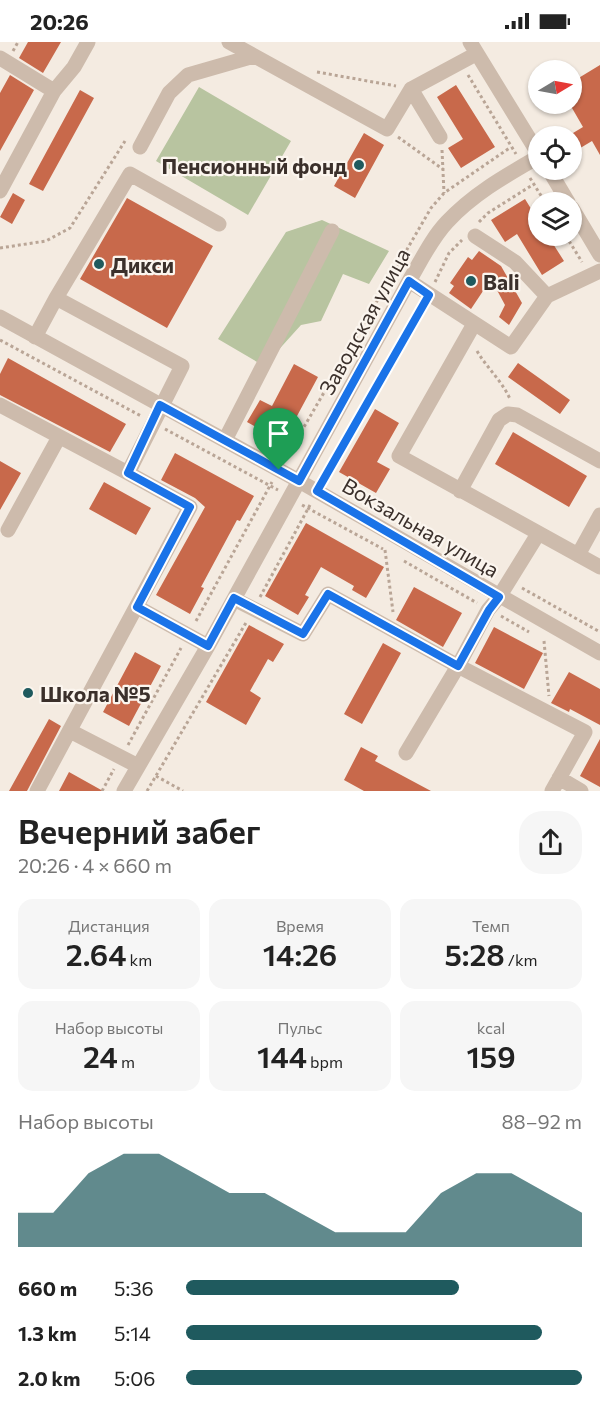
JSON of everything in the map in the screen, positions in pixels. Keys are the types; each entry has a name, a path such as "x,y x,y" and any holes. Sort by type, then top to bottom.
{"street":[{"path":"0,191 54,91 74,67 88,42"},
{"path":"229,42 387,129 411,89 461,62 473,48 528,137"},
{"path":"140,147 169,93 188,75 254,56"},
{"path":"0,58 54,91"},
{"path":"411,89 440,137"},
{"name":"Заводская улица","path":"124,791 208,646 432,243 447,223 475,196 528,163"},
{"path":"35,336 130,174 219,224"},
{"path":"582,224 599,252"},
{"path":"225,440 332,231"},
{"path":"471,234 515,262 547,296"},
{"path":"409,281 471,330 511,348 547,296 600,271"},
{"path":"56,298 182,366 160,405 128,473"},
{"name":"Вокзальная улица","path":"0,317 317,491 600,653"},
{"path":"471,330 399,456 600,567"},
{"path":"0,405 190,507 37,791"},
{"path":"460,490 499,420 508,414 517,415 600,461"},
{"path":"8,530 59,437"},
{"path":"578,555 600,515"},
{"path":"406,753 489,610 538,534"},
{"path":"234,598 303,634 328,594 458,666 585,732 556,785 582,791"},
{"path":"137,607 208,646"},
{"path":"70,731 138,766"}],"path":[{"path":"461,62 539,192"},
{"path":"317,72 411,89"},
{"path":"387,129 444,171"},
{"path":"440,137 444,193"},
{"path":"0,248 46,242 70,228 126,141 140,147"},
{"path":"102,791 279,470 431,208 444,193 511,147"},
{"path":"147,791 254,608 317,491 429,295 449,253 471,234 488,213 534,184"},
{"path":"471,330 484,363 504,384 517,415"},
{"path":"385,550 396,631"},
{"path":"544,641 551,714"},
{"path":"138,766 183,791"}],"green space":[{"path":"199,87 291,141 248,215 156,161"},
{"path":"322,220 389,251 369,284 343,274 321,321 301,325 264,366 218,339 286,232"}],"building":[{"path":"28,42 61,42 43,73 19,58"},
{"path":"600,65 600,155 592,141 582,147 583,127 575,114 582,114 582,76"},
{"path":"10,75 34,90 0,151 0,93"},
{"path":"456,85 495,147 461,168 448,148 463,139 437,97"},
{"path":"80,90 94,98 43,191 29,184"},
{"name":"Пенсионный фонд","path":"364,133 384,145 355,198 334,186"},
{"path":"13,193 25,200 12,224 0,217"},
{"path":"127,198 213,246 167,328 80,279"},
{"path":"525,199 528,204 528,246 554,246 564,261 542,275 517,234 505,242 491,220"},
{"path":"479,251 501,266 522,303 509,325 499,317 505,305 491,279 471,309 449,293 454,286 450,283 468,257 472,260"},
{"path":"8,358 126,424 110,452 0,395 0,374"},
{"path":"518,363 570,400 560,414 508,377"},
{"path":"294,364 318,377 283,442 247,422 260,400 272,406"},
{"path":"375,409 399,423 377,462 390,469 376,493 339,472"},
{"path":"513,432 587,476 569,507 495,464"},
{"path":"175,453 254,496 240,521 237,520 201,587 204,588 190,614 156,595 205,507 195,498 161,480"},
{"path":"0,461 21,473 0,510"},
{"path":"104,482 151,508 136,535 89,509"},
{"path":"306,523 384,567 366,598 352,590 354,586 321,567 305,595 309,597 298,615 265,596"},
{"path":"414,587 462,613 443,647 396,620"},
{"path":"249,625 284,644 273,662 268,659 250,691 261,698 246,725 206,702"},
{"path":"494,627 543,653 524,689 475,663"},
{"path":"383,643 401,653 362,724 344,714"},
{"path":"135,652 161,666 129,726 103,712"},
{"path":"569,672 600,689 600,725 570,709 569,712 551,703"},
{"path":"49,719 61,726 27,791 9,791"},
{"path":"600,739 600,787 580,776"},
{"path":"361,747 378,756 375,761 431,791 364,791 344,780"},
{"path":"69,772 103,791 59,791"}],"place":[{"name":"Пенсионный фонд","path":"359,165"},
{"name":"Дикси","path":"99,264"},
{"name":"Bali","path":"471,281"},
{"name":"Школа №5","path":"28,693"}],"route":[{"path":"409,281 429,295 317,491 499,597 489,610 458,666 328,594 303,634 234,598 208,646 137,607 190,507 128,473 160,405 279,470 299,481 409,281"}]}
